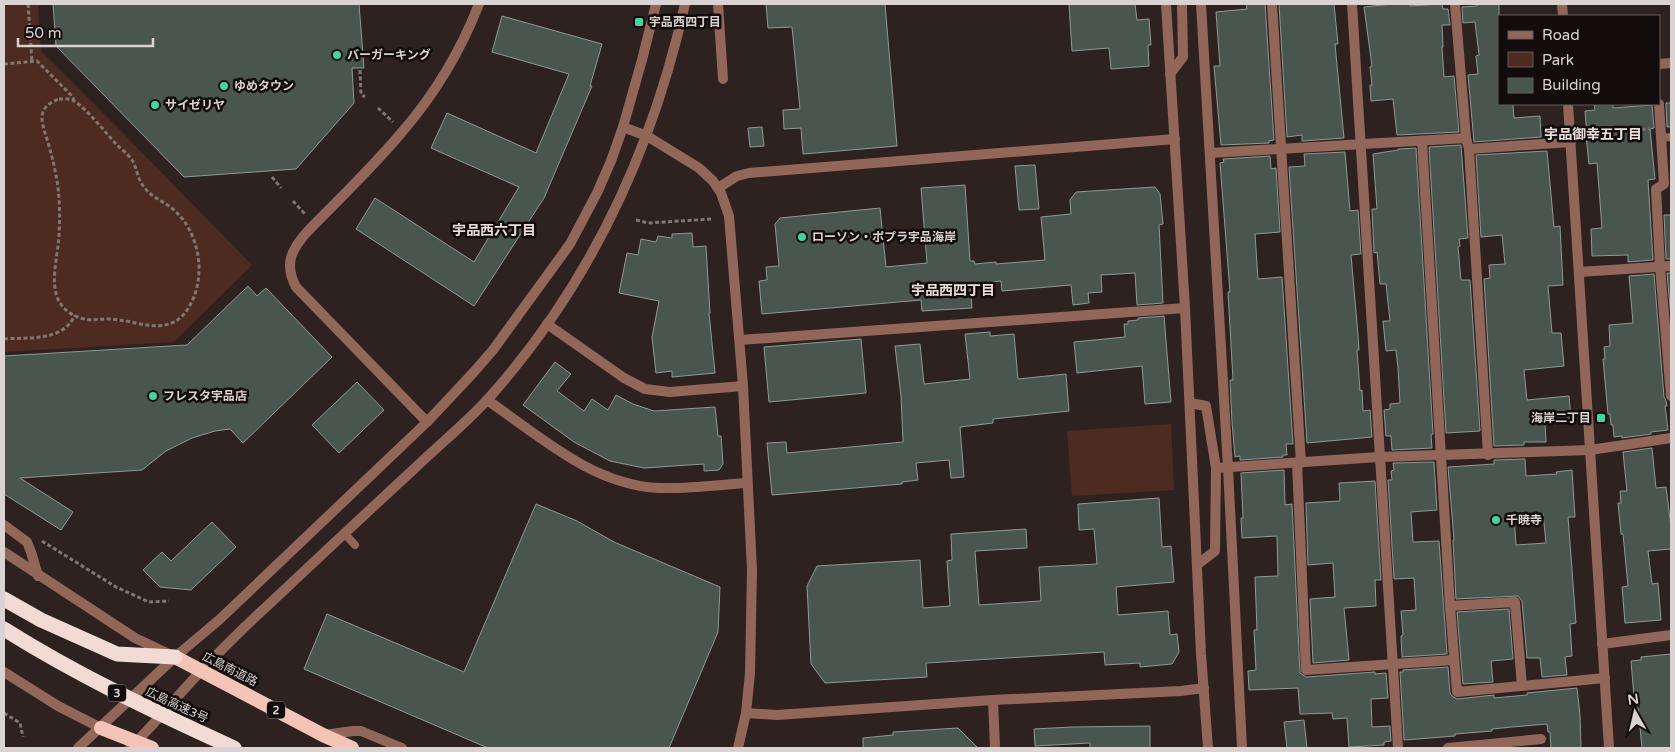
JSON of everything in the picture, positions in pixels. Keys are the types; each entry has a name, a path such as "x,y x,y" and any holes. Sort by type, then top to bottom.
{"highway":[{"path":"4,599 41,620 118,654 175,657"},
{"name":"広島高速3号","path":"4,629 98,683 234,748"},
{"name":"広島南道路","path":"175,657 323,735 352,748"},
{"path":"101,728 133,745 152,748"}],"street":[{"path":"427,422 296,287 290,273 290,257 294,248 307,232 392,143 419,110 451,62 479,4"},
{"path":"78,748 175,657 219,620 427,422 493,350 570,244 611,161 649,35 656,4"},
{"path":"133,745 201,671 240,632 488,400 531,347 582,272 614,213 647,136 670,67 685,4"},
{"path":"718,4 723,79"},
{"path":"1166,4 1185,308 1208,748"},
{"path":"1170,74 1183,57 1182,4"},
{"path":"1201,4 1242,748"},
{"path":"1272,4 1299,463 1306,670 1454,660"},
{"path":"1352,4 1398,748"},
{"path":"1455,4 1466,138 1469,149 1488,455"},
{"path":"1568,105 1609,748"},
{"path":"1659,105 1664,134 1664,184 1656,189 1660,266 1671,396"},
{"path":"622,127 647,136 699,168 718,188 726,203 730,223 743,386 752,570 750,673 746,713 738,748"},
{"path":"1210,153 1466,138"},
{"path":"718,188 737,176 749,174 1175,139"},
{"path":"1422,141 1440,456 1457,692 1605,678"},
{"path":"1469,149 1570,142"},
{"path":"1579,272 1671,266"},
{"path":"740,340 1185,308"},
{"path":"547,324 624,378 645,389 670,392 743,386"},
{"path":"488,400 566,455 594,472 609,478 658,488 747,483"},
{"path":"1190,403 1206,406 1216,468 1215,551 1198,564"},
{"path":"1216,468 1380,457 1488,455 1590,450 1671,438"},
{"path":"4,524 27,542 32,552 38,576"},
{"path":"4,552 38,576 136,638 175,657"},
{"path":"1450,606 1515,602 1522,686"},
{"path":"1602,644 1671,635"},
{"path":"6,674 58,706 101,728"},
{"path":"746,713 777,715 1204,688"},
{"path":"993,700 995,748"},
{"path":"323,735 361,731 402,748"},
{"path":"1448,748 1541,739"}],"lane":[{"path":"345,534 355,545"}],"path":[{"path":"28,4 32,62"},
{"path":"4,64 37,61 73,96 74,101"},
{"path":"360,70 361,94 365,97"},
{"path":"68,99 74,101 133,161 140,181 148,192 158,201 172,208 184,221 195,244 199,262 197,286 188,309 176,321 168,325 150,327 126,321 88,320 75,315 60,302 54,285 59,234 59,198 53,162 41,120 43,112 52,102 68,99"},
{"path":"378,108 393,122"},
{"path":"1582,133 1664,134"},
{"path":"272,177 281,188"},
{"path":"293,201 306,215"},
{"path":"636,220 648,223 712,219"},
{"path":"4,339 54,334 68,327 75,315"},
{"path":"36,537 116,587 149,602 169,602"},
{"path":"4,713 20,723 23,737"}],"green space":[{"path":"4,4 38,4 41,51 252,265 174,342 4,352"},
{"path":"1171,424 1174,490 1072,496 1067,431"}],"building":[{"name":"ゆめタウン","path":"53,4 359,4 364,68 352,68 354,103 296,169 184,177 56,46"},
{"path":"766,4 885,4 897,146 803,154 801,128 784,129 783,110 800,109 792,27 768,28"},
{"path":"1069,4 1135,4 1137,20 1149,19 1151,45 1148,45 1149,66 1111,69 1109,48 1072,51"},
{"path":"1246,4 1265,4 1274,140 1269,141 1269,143 1221,145 1214,66 1220,66 1216,12 1247,9"},
{"path":"1279,4 1334,4 1338,44 1335,44 1344,138 1302,141 1302,135 1287,137"},
{"path":"1410,4 1410,6 1442,4 1443,9 1448,9 1450,25 1442,25 1444,77 1454,76 1459,132 1397,135 1393,99 1371,101 1370,67 1372,66 1364,7"},
{"path":"1477,4 1499,4 1498,105 1513,105 1514,118 1540,116 1541,137 1474,142 1468,75 1478,74 1476,56 1479,55 1475,22 1463,23 1462,7 1477,6"},
{"path":"502,16 602,44 590,86 592,86 544,198 474,306 356,229 375,198 474,262 519,187 431,148 447,113 536,153 569,74 492,52"},
{"path":"1666,103 1671,103 1671,127 1667,127"},
{"path":"1594,105 1613,105 1613,108 1652,105 1654,128 1650,129 1655,179 1648,180 1653,260 1628,262 1628,255 1592,256 1591,229 1602,228 1597,163 1589,164 1585,111 1595,110"},
{"path":"762,127 764,146 750,147 748,128"},
{"path":"1461,145 1468,238 1459,239 1460,246 1458,247 1461,280 1470,280 1480,431 1446,433 1429,147"},
{"path":"1416,148 1433,434 1431,435 1432,448 1392,450 1391,436 1386,436 1384,410 1390,409 1390,404 1400,403 1398,368 1396,350 1386,351 1383,321 1390,321 1386,284 1380,284 1377,252 1374,253 1372,209 1377,209 1373,154"},
{"path":"1547,151 1554,227 1560,226 1563,285 1548,286 1552,333 1561,333 1564,366 1524,370 1527,400 1569,396 1571,419 1545,421 1546,442 1524,442 1524,445 1494,446 1484,279 1490,278 1489,265 1505,264 1502,235 1481,237 1476,155"},
{"path":"1345,152 1350,211 1358,210 1361,254 1351,255 1359,350 1357,350 1360,391 1362,390 1363,411 1370,410 1372,437 1307,443 1289,167 1305,166 1304,154"},
{"path":"1270,156 1271,169 1276,168 1280,232 1255,234 1258,279 1282,277 1293,444 1286,444 1287,455 1283,455 1283,457 1240,460 1240,456 1235,457 1232,422 1230,380 1233,380 1228,292 1230,292 1220,163 1224,162 1223,159"},
{"path":"1035,165 1039,209 1019,210 1015,166"},
{"path":"965,185 970,261 974,261 975,264 1045,260 1041,217 1071,214 1070,200 1076,192 1155,187 1160,194 1163,224 1159,225 1163,303 1137,305 1135,273 1101,275 1102,292 1088,293 1089,303 1073,305 1071,285 1002,291 1001,281 970,284 972,308 922,311 921,300 762,314 759,281 767,280 766,267 779,266 775,224 780,218 880,208 886,267 927,263 921,188"},
{"path":"1664,215 1671,215 1671,259 1666,259"},
{"path":"692,233 693,247 706,246 709,313 715,373 672,377 672,371 656,373 652,337 659,301 619,293 627,253 638,255 641,239 656,242 658,236 672,238 672,234"},
{"path":"1667,273 1671,273 1671,318"},
{"path":"1654,274 1668,430 1622,438 1622,436 1614,437 1613,425 1611,425 1610,414 1608,414 1603,359 1605,359 1604,347 1610,346 1609,325 1633,323 1629,276"},
{"path":"248,286 257,296 266,288 332,357 243,443 230,429 215,431 192,438 166,451 142,470 20,478 73,512 61,530 4,494 4,356 187,345"},
{"path":"1164,316 1171,402 1145,404 1142,366 1077,373 1074,342 1125,337 1124,324 1128,324 1128,321 1138,320 1138,318"},
{"path":"990,332 990,336 1014,334 1018,379 1066,374 1069,411 993,419 993,423 960,427 964,477 951,478 949,460 916,463 918,480 902,482 902,484 772,495 767,443 786,442 787,453 903,442 901,396 895,346 920,344 924,384 970,379 965,334"},
{"path":"861,339 866,393 769,402 764,347"},
{"path":"555,362 571,374 557,391 584,411 592,399 608,410 616,395 633,404 654,411 715,407 718,436 721,436 723,464 719,470 704,471 704,464 644,468 610,461 574,442 523,405"},
{"path":"357,382 384,410 339,453 312,425"},
{"path":"1652,448 1656,488 1666,487 1671,527 1671,549 1648,551 1652,584 1658,583 1661,620 1625,623 1622,587 1628,586 1618,503 1621,503 1620,491 1627,491 1623,452"},
{"path":"1525,459 1526,476 1557,474 1556,472 1572,470 1575,517 1568,517 1576,623 1570,624 1572,656 1565,657 1567,675 1542,677 1540,658 1527,658 1522,601 1518,596 1456,599 1454,540 1448,467 1494,464 1494,460","holes":["1543,514 1546,543 1516,545 1514,516"]},
{"path":"1434,462 1437,510 1411,512 1413,542 1439,541 1447,654 1402,657 1401,611 1416,610 1414,578 1394,579 1388,480 1392,480 1391,471 1394,470 1393,463"},
{"path":"1284,470 1285,505 1292,504 1300,673 1306,677 1375,672 1375,674 1386,673 1388,698 1371,699 1372,727 1390,726 1391,741 1384,742 1384,745 1349,747 1347,718 1333,719 1332,713 1300,714 1298,688 1249,690 1248,671 1256,670 1254,630 1257,630 1255,577 1278,576 1277,536 1242,538 1241,473"},
{"path":"1375,481 1381,580 1375,580 1376,606 1344,608 1349,660 1313,663 1310,599 1335,597 1333,563 1308,565 1306,503 1340,501 1339,483"},
{"path":"1159,498 1162,547 1171,546 1174,582 1116,587 1118,615 1168,611 1170,635 1177,634 1179,652 1172,664 1140,667 1140,663 1105,665 1104,652 926,663 927,677 825,683 811,664 807,586 817,566 920,560 923,608 950,606 947,561 952,560 951,534 1026,529 1027,548 975,551 979,605 1041,601 1039,567 1097,564 1094,529 1079,530 1078,504"},
{"path":"536,504 577,521 614,542 720,587 718,632 669,748 488,748 304,669 327,614 464,672"},
{"path":"212,522 236,547 191,590 160,587 143,570 162,552 171,561"},
{"path":"1509,609 1513,659 1491,661 1493,682 1463,684 1457,612"},
{"path":"1671,654 1671,748 1642,748 1637,697 1634,697 1631,661 1641,660 1641,657"},
{"path":"1448,667 1450,693 1457,699 1494,695 1494,698 1527,695 1527,693 1577,688 1581,748 1551,748 1550,732 1548,732 1547,724 1492,729 1492,731 1455,734 1455,736 1404,740 1400,672 1403,672 1403,670"},
{"path":"1304,720 1307,748 1287,748 1284,722"},
{"path":"1150,726 1150,748 1090,748 1090,743 1035,746 1034,729"},
{"path":"958,728 978,748 863,748 863,738 893,735 893,732"}],"place":[{"name":"宇品西四丁目","path":"639,22"},
{"name":"バーガーキング","path":"337,55"},
{"name":"ゆめタウン","path":"224,86"},
{"name":"サイゼリヤ","path":"155,105"},
{"name":"ローソン・ポプラ宇品海岸","path":"802,237"},
{"name":"フレスタ宇品店","path":"153,396"},
{"name":"海岸二丁目","path":"1601,418"},
{"name":"千暁寺","path":"1496,520"}],"district":[{"name":"宇品御幸五丁目","path":"1593,134"},
{"name":"宇品西六丁目","path":"494,230"},
{"name":"宇品西四丁目","path":"953,290"}]}
